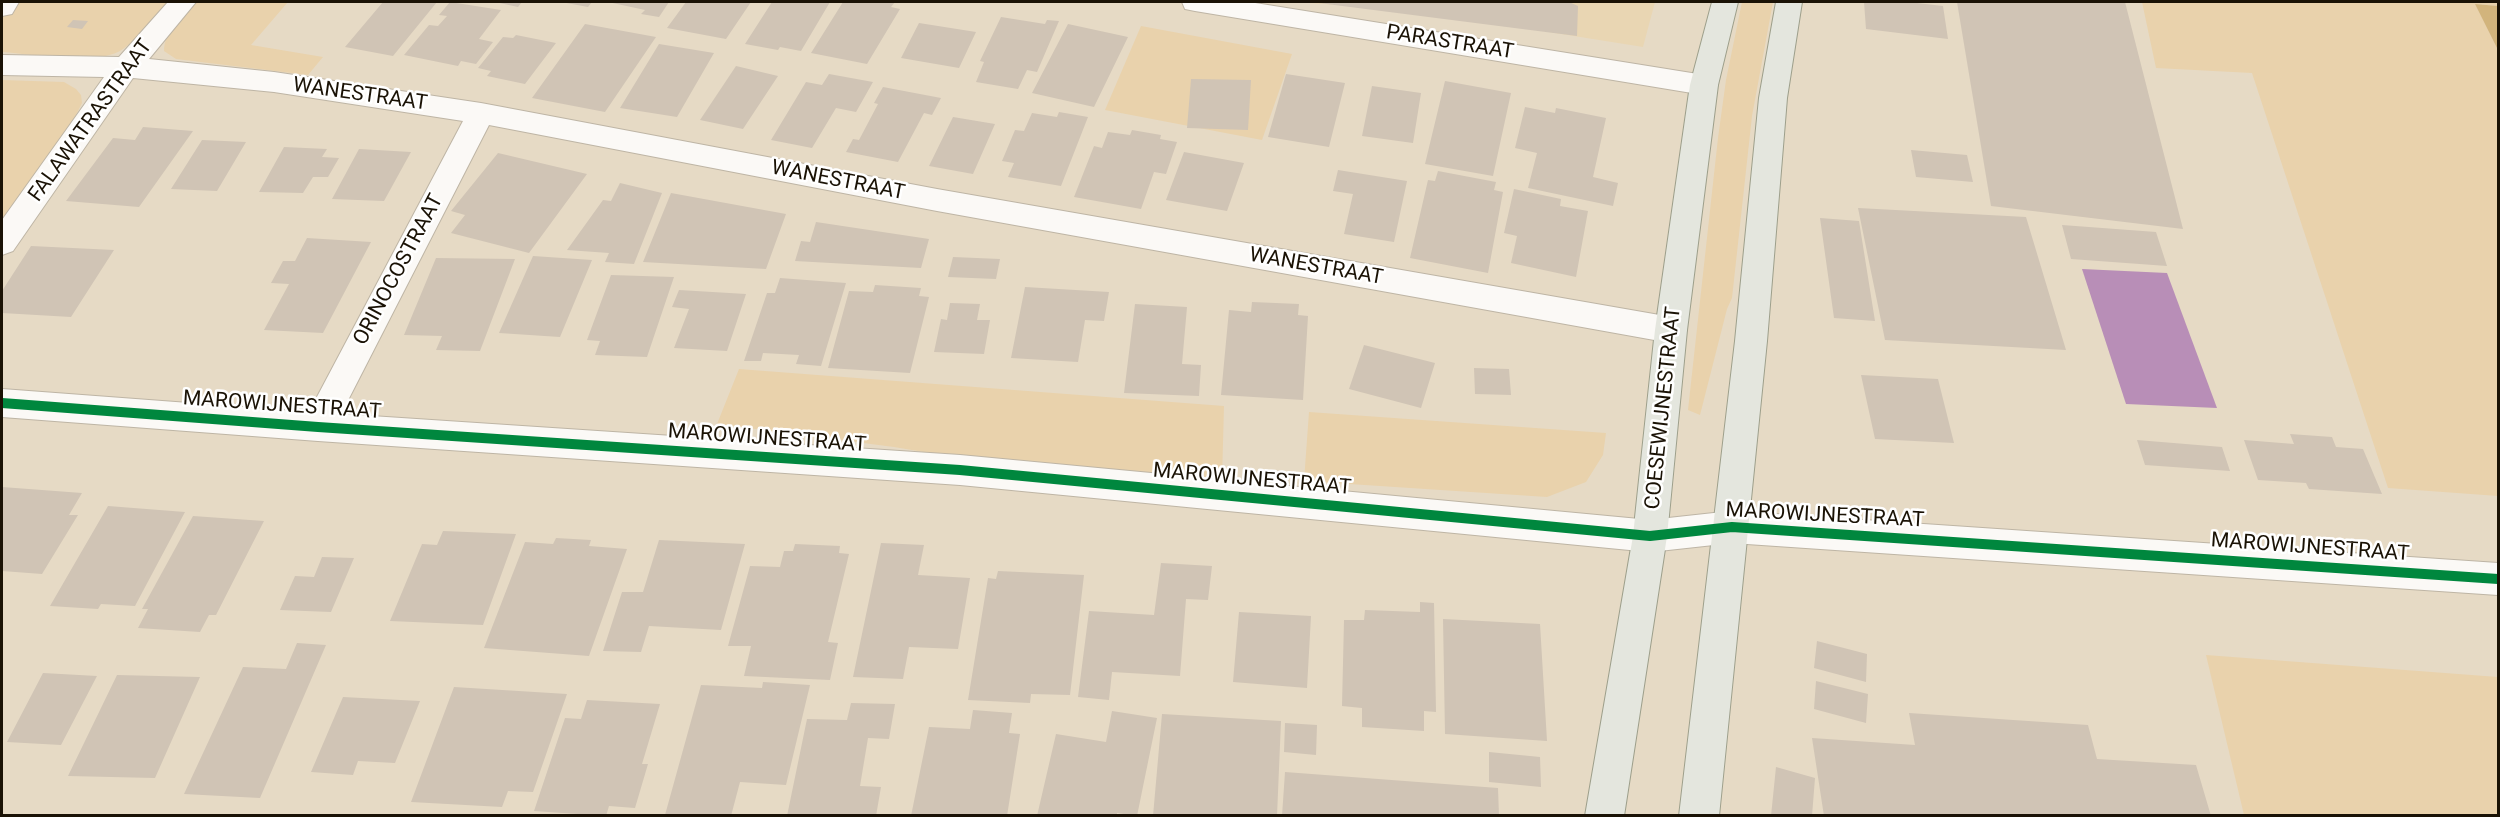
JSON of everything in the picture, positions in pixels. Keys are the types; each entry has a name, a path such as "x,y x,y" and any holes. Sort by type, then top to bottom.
{"main road":[{"name":"COESEWIJNESTRAAT","path":"1604,816 1650,536 1671,330 1704,85 1725,2"},
{"path":"1699,816 1732,526 1773,98 1790,2"}],"street":[{"path":"2,8 6,2"},
{"name":"FALAWATRASTRAAT","path":"2,243 126,67 183,2"},
{"name":"PARASTRAAT","path":"1195,2 1704,85"},
{"name":"WANESTRAAT","path":"2,65 126,67 274,82 481,113 937,200 1671,330"},
{"name":"ORINOCOSTRAAT","path":"318,427 481,113"},
{"name":"MAROWIJNESTRAAT","path":"2,403 318,427 960,470 1650,536 1732,526 2499,579"}],"shaded area":[{"path":"15,2 169,2 123,49 98,57 65,58 2,52 2,19"},
{"path":"195,2 288,2 251,45 323,57 308,75 176,59 164,51 167,37 170,30"},
{"path":"1296,2 1655,2 1643,47 1505,25 1365,7"},
{"path":"1742,2 1773,2 1752,116 1732,298 1727,309 1700,415 1688,410 1718,138 1726,80"},
{"path":"2142,2 2498,2 2498,6 2475,4 2498,50 2498,496 2388,488 2252,73 2156,68"},
{"path":"2475,4 2498,6 2498,50"},
{"path":"1141,26 1292,54 1262,140 1105,110"},
{"path":"2,80 64,82 76,89 81,95 82,103 71,125 2,219"},
{"path":"2082,269 2167,273 2217,408 2126,404"},
{"path":"739,369 1224,406 1222,480 966,459 894,447 717,424"},
{"path":"1309,412 1606,433 1603,455 1586,482 1547,497 1304,481"},
{"path":"2206,655 2498,677 2498,815 2244,815"}],"building":[{"path":"383,2 437,2 393,56 345,47"},
{"path":"450,2 501,10 479,39 493,42 476,64 461,61 458,66 404,55 429,25 438,26 447,16 439,15"},
{"path":"495,2 522,2 518,7"},
{"path":"561,2 592,2 588,7"},
{"path":"608,2 669,2 659,17 641,14 645,10"},
{"path":"686,2 751,2 726,39 667,28"},
{"path":"772,2 830,2 801,51 780,47 778,50 745,44"},
{"path":"843,2 895,2 891,7 900,9 867,64 811,53"},
{"path":"1311,2 1569,2 1578,6 1577,36"},
{"path":"1864,2 1908,2 1943,6 1948,39 1866,29"},
{"path":"1957,2 2125,2 2183,229 1991,206"},
{"path":"1001,17 1045,24 1047,20 1059,21 1037,72 1027,70 1018,89 976,82 984,62 980,61"},
{"path":"73,20 88,21 82,29 67,27"},
{"path":"919,23 976,32 959,68 901,58"},
{"path":"585,24 656,37 605,112 532,98"},
{"path":"1068,24 1128,37 1094,107 1032,93"},
{"path":"516,35 556,43 525,84 487,76 491,71 478,68 503,37 513,38"},
{"path":"659,44 714,53 677,117 620,108"},
{"path":"736,66 778,76 743,129 700,120"},
{"path":"829,74 873,82 856,112 836,108 812,148 771,140 806,82 822,85"},
{"path":"1286,74 1345,83 1329,147 1268,137"},
{"path":"1191,79 1251,80 1248,130 1187,128"},
{"path":"1445,81 1511,93 1493,176 1425,164"},
{"path":"1372,86 1421,93 1413,143 1362,136"},
{"path":"883,87 941,98 932,115 924,113 898,162 846,152 853,139 859,140 878,104 874,103"},
{"path":"1525,107 1555,113 1556,108 1606,118 1593,177 1618,183 1613,206 1528,188 1537,153 1515,148"},
{"path":"1059,112 1088,117 1061,186 1008,177 1014,163 1002,161 1015,130 1024,131 1032,113 1057,117"},
{"path":"953,117 995,124 973,174 929,166"},
{"path":"143,127 193,131 139,207 66,201 113,138 135,140"},
{"path":"1132,130 1161,135 1160,139 1177,142 1166,174 1154,172 1141,209 1074,197 1094,146 1102,148 1108,132 1130,135"},
{"path":"202,140 246,142 217,191 171,189"},
{"path":"284,147 327,149 322,157 339,158 328,177 313,177 303,193 259,192"},
{"path":"359,149 411,152 384,201 332,199"},
{"path":"1911,150 1967,155 1973,182 1916,177"},
{"path":"1184,152 1244,163 1227,211 1166,200"},
{"path":"498,153 587,174 529,253 451,233 465,215 451,211"},
{"path":"1338,170 1407,181 1394,242 1344,234 1353,194 1333,191"},
{"path":"1438,171 1496,182 1494,190 1503,192 1488,273 1410,258 1428,180 1435,181"},
{"path":"620,183 662,193 634,264 605,262 609,253 567,250 603,200 611,201"},
{"path":"1514,189 1561,199 1560,206 1588,211 1576,277 1511,263 1517,236 1504,233"},
{"path":"671,193 786,214 766,269 643,262"},
{"path":"1858,208 2026,217 2066,350 1885,340"},
{"path":"1820,218 1859,221 1875,321 1834,318"},
{"path":"816,222 929,239 921,268 795,261 801,241 810,242"},
{"path":"2062,225 2156,232 2167,266 2071,259"},
{"path":"307,238 371,242 323,333 264,330 289,284 271,283 283,261 295,261"},
{"path":"31,246 114,250 71,317 2,313 2,291"},
{"path":"533,256 592,260 560,337 499,333"},
{"path":"953,257 1000,259 996,279 948,277"},
{"path":"436,258 515,259 480,351 436,350 442,336 404,335"},
{"path":"611,275 674,277 647,357 595,355 600,341 587,340"},
{"path":"780,278 846,283 821,366 796,364 799,355 763,353 761,361 744,361 767,293 775,293"},
{"path":"875,285 921,288 919,296 929,297 910,373 828,368 849,291 873,292"},
{"path":"1025,287 1109,292 1104,321 1085,320 1078,362 1011,358"},
{"path":"679,290 746,294 727,351 674,348 689,309 672,307"},
{"path":"1252,302 1299,304 1298,315 1308,316 1303,400 1221,395 1229,310 1251,312"},
{"path":"950,303 980,304 977,320 990,320 984,354 934,352 941,319 947,320"},
{"path":"1135,304 1187,307 1182,364 1201,365 1199,396 1124,393"},
{"path":"1364,345 1435,363 1421,408 1349,389"},
{"path":"1474,368 1509,369 1511,395 1475,394"},
{"path":"1861,375 1938,379 1954,443 1875,439"},
{"path":"2290,434 2332,437 2336,447 2363,449 2382,494 2309,489 2306,483 2258,480 2244,440 2294,444"},
{"path":"2137,440 2222,447 2230,471 2145,465"},
{"path":"2,487 82,493 69,515 78,515 42,574 2,571"},
{"path":"108,506 185,512 135,606 101,604 98,609 50,606"},
{"path":"193,516 264,521 216,615 209,615 200,632 138,628 148,609 142,609"},
{"path":"443,531 516,534 483,625 390,621 422,544 437,545"},
{"path":"556,538 591,540 589,546 627,549 589,656 484,648 525,542 553,544"},
{"path":"659,540 745,544 721,630 649,626 641,652 603,651 622,592 643,592"},
{"path":"881,543 924,545 918,575 970,578 958,649 909,647 903,679 853,677"},
{"path":"795,544 840,546 839,553 849,554 828,642 838,643 830,680 744,676 751,646 728,646 750,566 780,567 784,551 793,551"},
{"path":"322,557 354,558 331,612 280,610 295,576 314,577"},
{"path":"1161,563 1212,566 1208,600 1186,599 1180,676 1112,672 1109,700 1078,697 1089,611 1154,615"},
{"path":"998,571 1084,575 1070,695 1031,694 1030,703 968,700 988,578 996,579"},
{"path":"1420,602 1434,603 1436,712 1424,711 1424,731 1362,727 1362,708 1342,706 1344,620 1364,620 1365,610 1420,612"},
{"path":"1239,612 1311,616 1307,688 1233,682"},
{"path":"1443,619 1540,624 1547,741 1445,734"},
{"path":"1817,641 1867,654 1866,682 1814,668"},
{"path":"297,643 326,645 260,798 184,794 243,667 286,669"},
{"path":"43,673 97,676 61,745 7,742"},
{"path":"117,675 200,677 155,778 68,776"},
{"path":"1816,681 1868,694 1866,723 1814,709"},
{"path":"763,682 810,685 786,785 740,782 731,816 665,815 701,685 762,688"},
{"path":"454,687 567,694 533,792 508,791 502,807 411,802"},
{"path":"343,697 420,701 395,763 358,761 353,775 311,772"},
{"path":"587,700 660,704 642,764 648,764 635,808 609,806 606,816 534,811 565,718 581,719"},
{"path":"851,703 895,704 889,739 868,738 860,786 881,787 876,816 787,816 807,719 847,720"},
{"path":"973,710 1012,713 1009,733 1020,734 1007,816 911,816 929,727 970,729"},
{"path":"1112,711 1157,718 1137,816 1117,813 1117,816 1037,816 1056,734 1106,742"},
{"path":"1909,713 2088,725 2097,759 2196,765 2211,816 1824,816 1812,738 1915,745"},
{"path":"1162,714 1281,721 1277,816 1153,816"},
{"path":"1285,723 1317,725 1316,755 1284,752"},
{"path":"1489,752 1540,757 1541,787 1489,782"},
{"path":"1776,767 1815,778 1812,816 1771,816"},
{"path":"1285,772 1498,788 1499,816 1282,816"}],"cycle path":[{"path":"2,403 318,427 960,470 1650,536 1732,527 2498,579"}]}
